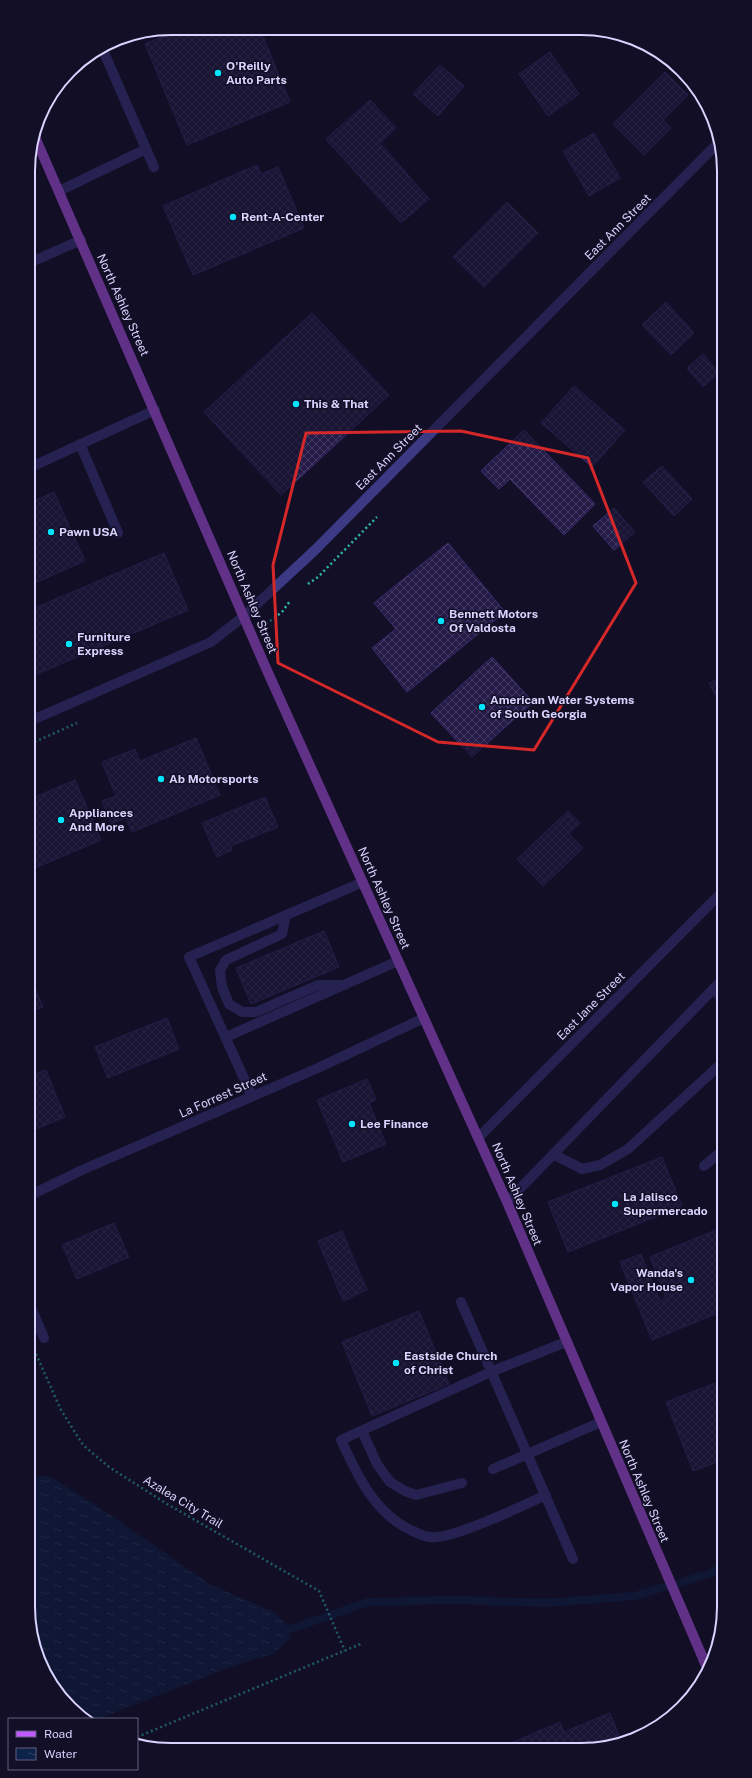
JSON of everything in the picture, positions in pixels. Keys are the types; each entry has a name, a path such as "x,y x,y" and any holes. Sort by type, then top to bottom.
{"main road":[{"name":"North Ashley Street","path":"38,144 244,616 507,1202 705,1664"}],"street":[{"path":"104,53 154,167"},
{"name":"East Ann Street","path":"35,719 211,642 244,616 315,550 714,147"},
{"path":"59,191 146,149"},
{"path":"35,260 80,240"},
{"path":"35,465 155,410"},
{"path":"80,444 118,533"},
{"path":"252,1096 189,957 363,882"},
{"name":"East Jane Street","path":"478,1138 717,898"},
{"path":"286,915 282,934 226,960 220,970 222,987 229,1004 242,1012 256,1012 318,985 345,985"},
{"path":"226,1037 398,961"},
{"path":"507,1202 717,985"},
{"path":"713,989 717,993"},
{"name":"La Forrest Street","path":"35,1194 82,1170 252,1096 424,1018"},
{"path":"553,1154 582,1169 600,1165 628,1149 717,1068"},
{"path":"704,1166 717,1155"},
{"path":"461,1302 493,1372 573,1559"},
{"path":"35,1317 44,1338"},
{"path":"546,1495 455,1534 430,1538 401,1526 378,1505 359,1479 341,1440 493,1372 566,1342"},
{"path":"493,1469 601,1422"},
{"path":"362,1431 377,1464 390,1482 405,1491 416,1495 462,1483"},
{"path":"703,1660 707,1658"}],"path":[{"name":"Azalea City Trail","path":"35,1353 61,1410 83,1445 109,1467 167,1504 319,1591 322,1595 344,1651"},
{"path":"138,1737 363,1643"}],"highlighted area":[{"path":"461,431 588,458 636,583 534,750 438,742 278,663 273,565 306,433"}],"water":[{"path":"35,1476 50,1476 109,1514 211,1585 276,1613 286,1624 291,1638 273,1654 230,1667 101,1718 93,1718 81,1709 63,1690 53,1675 45,1659 36,1624"}],"building":[{"name":"O'Reilly Auto Parts","path":"167,35 262,35 290,102 187,145 145,44"},
{"path":"550,52 579,94 548,116 519,74"},
{"path":"440,65 464,86 438,116 413,94"},
{"path":"665,72 688,95 663,120 671,128 644,155 613,124"},
{"path":"370,100 396,128 380,143 429,199 401,223 326,139"},
{"path":"594,133 620,178 589,196 563,151"},
{"name":"Rent-A-Center","path":"257,165 261,174 278,167 304,228 193,275 163,206"},
{"path":"507,202 538,233 484,287 453,257"},
{"path":"666,302 694,333 671,355 642,325"},
{"name":"This & That","path":"312,313 389,395 281,495 204,412"},
{"path":"703,354 717,371 717,375 703,387 687,368"},
{"path":"574,386 625,430 592,467 541,423"},
{"path":"524,430 595,504 564,535 510,479 499,489 481,471"},
{"path":"662,466 692,499 674,516 643,482"},
{"name":"Pawn USA","path":"54,492 85,561 35,583 35,500"},
{"path":"614,508 635,532 614,550 593,526"},
{"name":"Bennett Motors Of Valdosta","path":"448,543 505,612 407,692 372,648 396,629 374,603"},
{"name":"Furniture Express","path":"164,553 188,610 35,675 35,608"},
{"name":"American Water Systems of South Georgia","path":"492,657 533,702 472,757 431,713"},
{"path":"717,680 717,699 709,683"},
{"name":"Ab Motorsports","path":"196,738 220,795 132,832 126,818 111,824 102,801 116,796 102,762 135,749 140,761"},
{"name":"Appliances And More","path":"75,780 101,840 35,868 35,797"},
{"path":"265,797 278,827 231,846 232,850 217,857 202,823"},
{"path":"568,811 580,823 569,834 583,848 543,886 517,859"},
{"path":"324,931 339,967 251,1004 236,968"},
{"path":"35,988 43,1007 35,1010"},
{"path":"167,1018 179,1049 108,1078 95,1047"},
{"path":"46,1070 65,1117 35,1129 35,1074"},
{"name":"Lee Finance","path":"367,1079 376,1100 369,1103 386,1144 343,1162 317,1100"},
{"name":"La Jalisco Supermercado","path":"662,1157 682,1206 568,1252 548,1202"},
{"path":"114,1223 129,1257 77,1279 62,1245"},
{"name":"Wanda's Vapor House","path":"717,1229 717,1313 652,1340 620,1262 641,1254 660,1301 666,1298 650,1257"},
{"path":"342,1231 367,1290 343,1301 318,1241"},
{"name":"Eastside Church of Christ","path":"419,1311 449,1384 372,1416 342,1342"},
{"path":"717,1382 717,1462 693,1471 666,1402"},
{"path":"610,1713 620,1737 598,1742 581,1743 511,1743 560,1722 564,1732"}],"waterway":[{"path":"288,1630 368,1602 454,1600 546,1603 634,1596 709,1574 717,1569"}],"place":[{"name":"O'Reilly Auto Parts","path":"218,73"},
{"name":"Rent-A-Center","path":"233,217"},
{"name":"This & That","path":"296,404"},
{"name":"Pawn USA","path":"51,532"},
{"name":"Bennett Motors Of Valdosta","path":"441,621"},
{"name":"Furniture Express","path":"69,644"},
{"name":"American Water Systems of South Georgia","path":"482,707"},
{"name":"Ab Motorsports","path":"161,779"},
{"name":"Appliances And More","path":"61,820"},
{"name":"Lee Finance","path":"352,1124"},
{"name":"La Jalisco Supermercado","path":"615,1204"},
{"name":"Wanda's Vapor House","path":"691,1280"},
{"name":"Eastside Church of Christ","path":"396,1363"}]}
